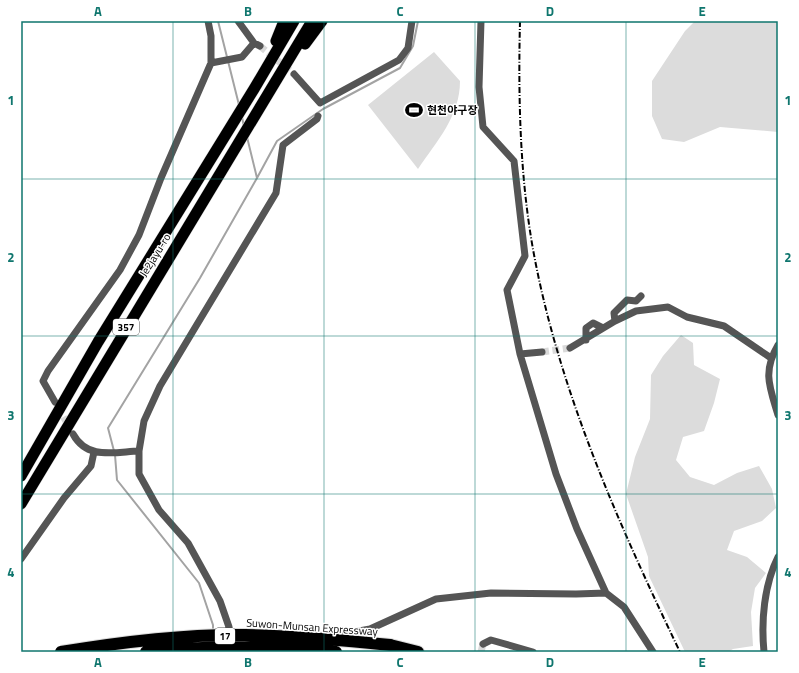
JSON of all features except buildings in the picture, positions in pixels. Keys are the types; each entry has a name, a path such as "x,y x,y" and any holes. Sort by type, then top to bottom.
{"highway":[{"path":"267,67 284,21"},
{"name":"Je2jayu-ro","path":"21,476 98,342 254,89 294,21"},
{"name":"Je2jayu-ro","path":"21,504 118,340 234,152 312,21"},
{"path":"279,77 322,21"},
{"name":"Suwon-Munsan Expressway","path":"61,652 102,645 185,637 243,635 303,637 390,645 418,652"},
{"name":"Suwon-Munsan Expressway","path":"146,652 187,648 245,647 336,652"}],"street":[{"path":"56,402 43,381 48,371 120,270 139,235 160,178 211,63 211,36 208,21"},
{"path":"211,63 242,57 257,44 238,21"},
{"path":"294,74 320,103 399,60 408,48 412,21"},
{"path":"481,21 480,86 483,127 514,161 525,256 507,290 520,354 556,474 577,529 606,593 624,607 653,652"},
{"path":"222,652 229,627 220,601 188,543 159,510 148,493 139,474 139,451 144,421 160,386 276,193 283,145 317,119 318,116"},
{"path":"615,321 614,313 627,300 636,301 641,296"},
{"path":"570,348 586,340 615,321 636,311 668,307 687,317 724,326 771,358"},
{"path":"778,345 771,358 767,380 775,398 778,415"},
{"path":"520,354 542,352"},
{"path":"73,434 78,443 94,452 106,454 139,451"},
{"path":"21,559 64,498 91,466 94,452"},
{"path":"764,652 764,605 774,566 778,558"},
{"path":"313,652 343,634 370,629 436,599 491,593 606,593"},
{"path":"483,644 491,640 532,652"}],"shaded area":[{"path":"695,21 778,21 778,132 720,127 684,142 662,139 652,116 652,81 685,31"},
{"name":"현천야구장","path":"434,52 460,81 459,94 452,117 446,128 418,169 368,105"},
{"path":"681,335 693,343 694,365 720,379 714,403 704,431 683,437 676,460 690,477 714,485 737,473 759,466 772,489 776,508 762,521 734,531 727,550 747,557 766,573 755,588 751,612 753,646 733,649 728,652 685,652 649,576 648,557 626,494 635,457 650,419 651,375 663,356"}],"waterway":[{"path":"218,21 239,105"},
{"path":"257,178 277,141 323,109 400,68 413,46 418,21"},
{"path":"242,117 244,127"},
{"path":"114,451 108,428 200,278 257,178 247,137"},
{"path":"115,455 117,480 199,583 213,625 213,631"}],"tunnel":[{"path":"260,46 294,74"},
{"path":"542,352 570,348"},
{"path":"58,408 70,428"},
{"path":"481,652 483,644"}],"railway":[{"path":"520,21 519,82 523,174 526,205 536,265 548,315 562,365 596,463 636,559 680,652"}],"place":[{"name":"현천야구장","path":"414,110"}]}
